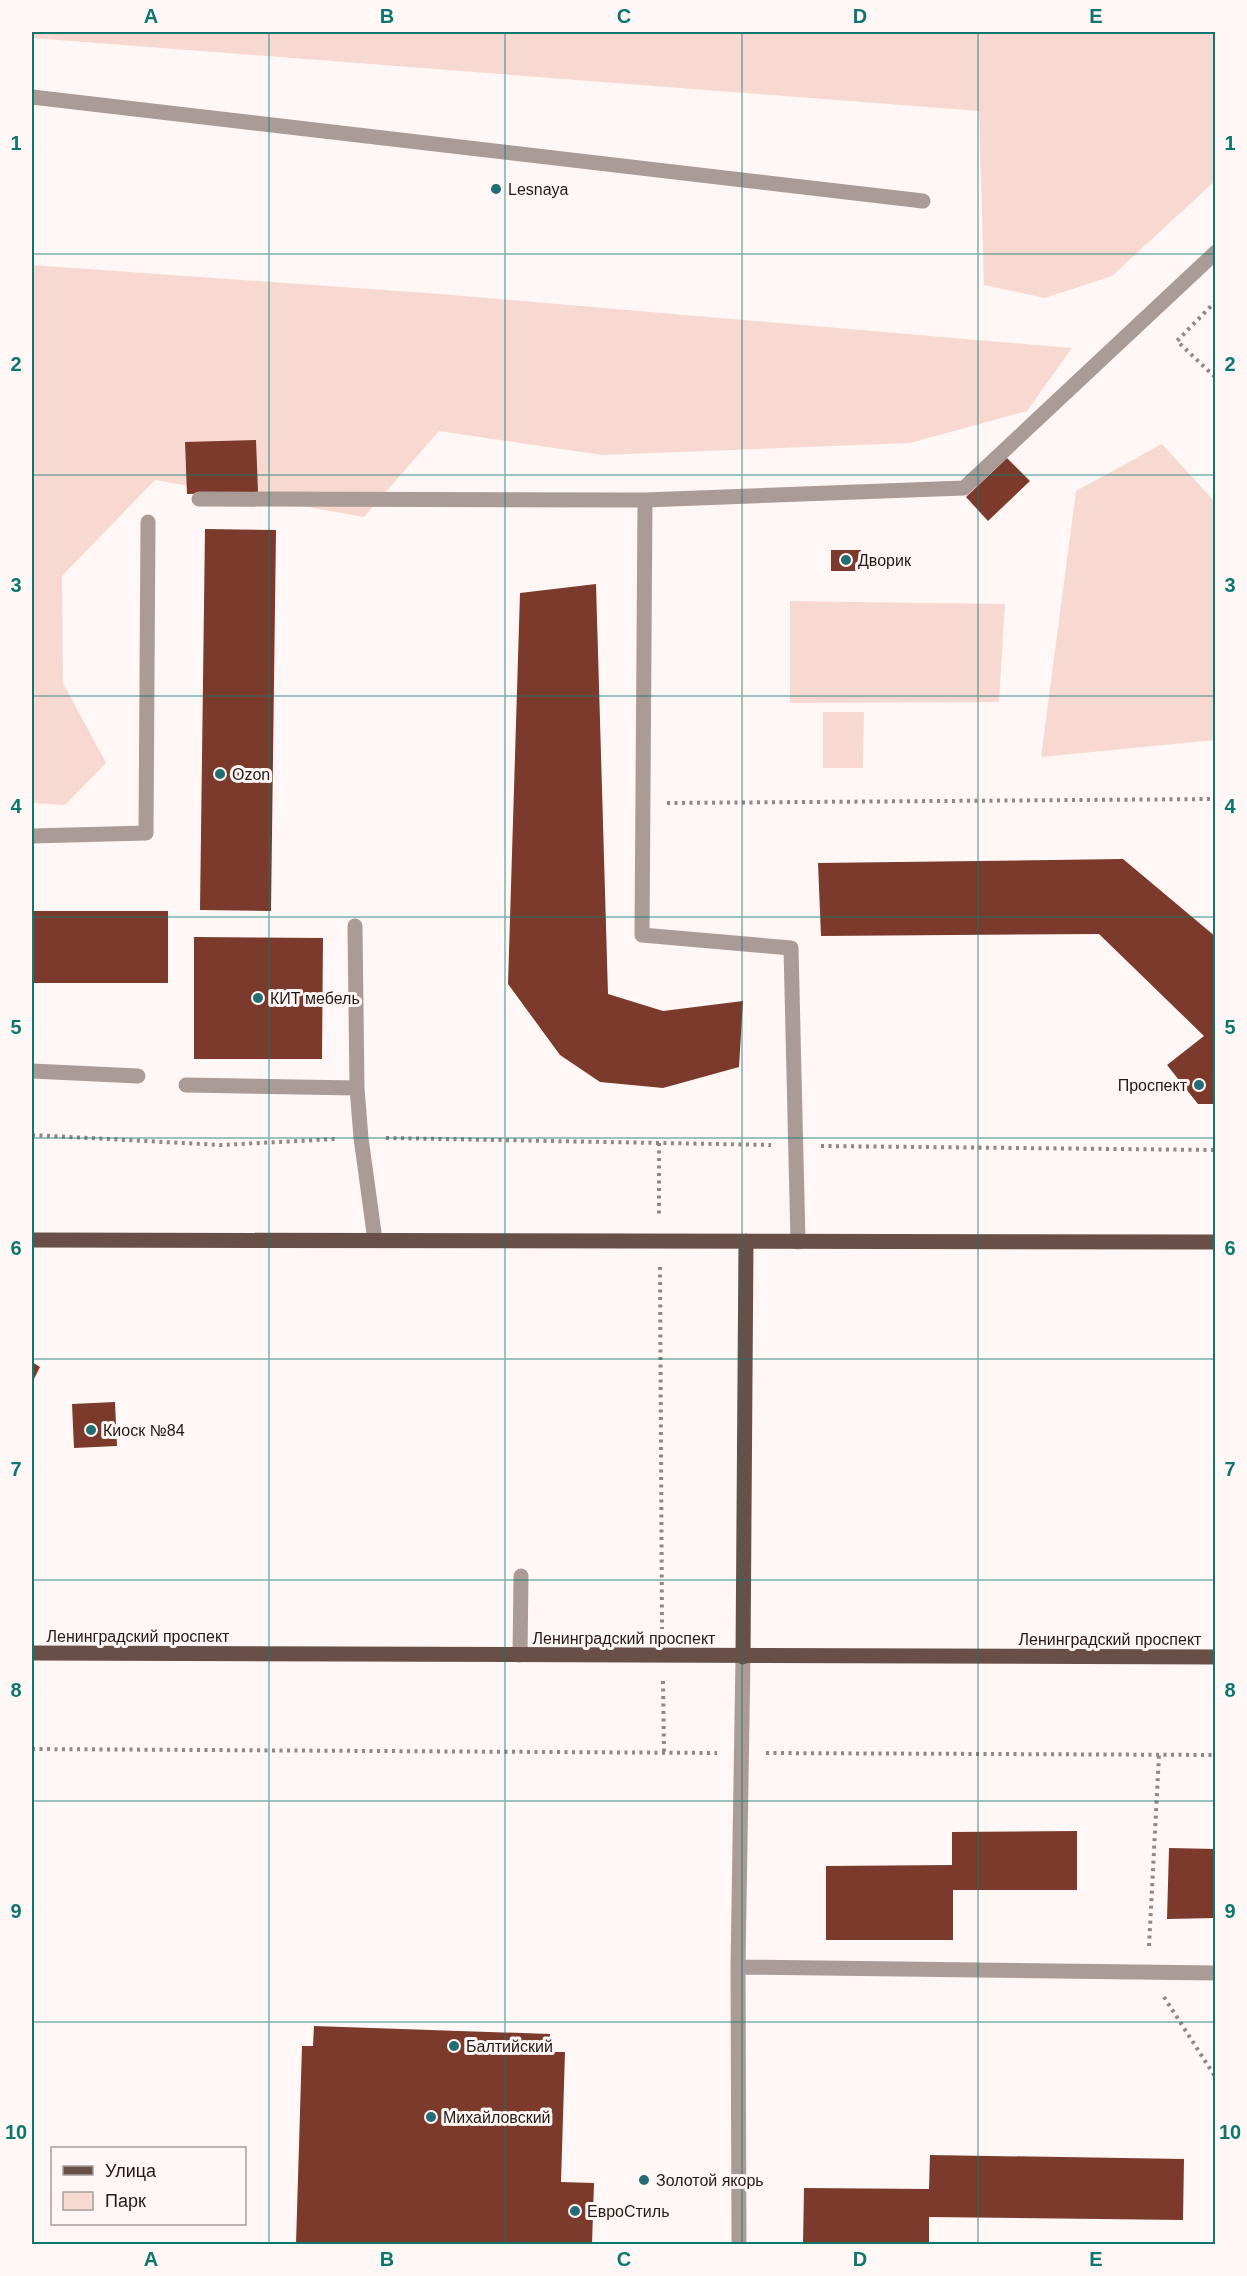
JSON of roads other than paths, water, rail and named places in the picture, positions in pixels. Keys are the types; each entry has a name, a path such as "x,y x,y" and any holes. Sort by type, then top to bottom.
{"main road":[{"path":"32,1240 1215,1242"},
{"path":"743,1657 746,1241"},
{"name":"Ленинградский проспект","path":"32,1653 663,1657 1215,1657"}],"lane":[{"path":"32,97 923,201"},
{"path":"199,499 645,500 963,488 1215,252"},
{"path":"645,500 642,935 791,948 798,1242"},
{"path":"32,836 146,833 148,522"},
{"path":"355,926 357,1088 361,1138 375,1240"},
{"path":"32,1071 138,1076"},
{"path":"186,1085 357,1088"},
{"path":"520,1655 521,1576"},
{"path":"739,2244 738,1967 743,1657"},
{"path":"738,1967 1215,1973"}],"place":[{"name":"Lesnaya","path":"496,189"},
{"name":"Дворик","path":"846,560"},
{"name":"Ozon","path":"220,774"},
{"name":"КИТ мебель","path":"258,998"},
{"name":"Проспект","path":"1199,1085"},
{"name":"Киоск №84","path":"91,1430"},
{"name":"Балтийский","path":"454,2046"},
{"name":"Михайловский","path":"431,2117"},
{"name":"Золотой якорь","path":"644,2180"},
{"name":"ЕвроСтиль","path":"575,2211"}]}
